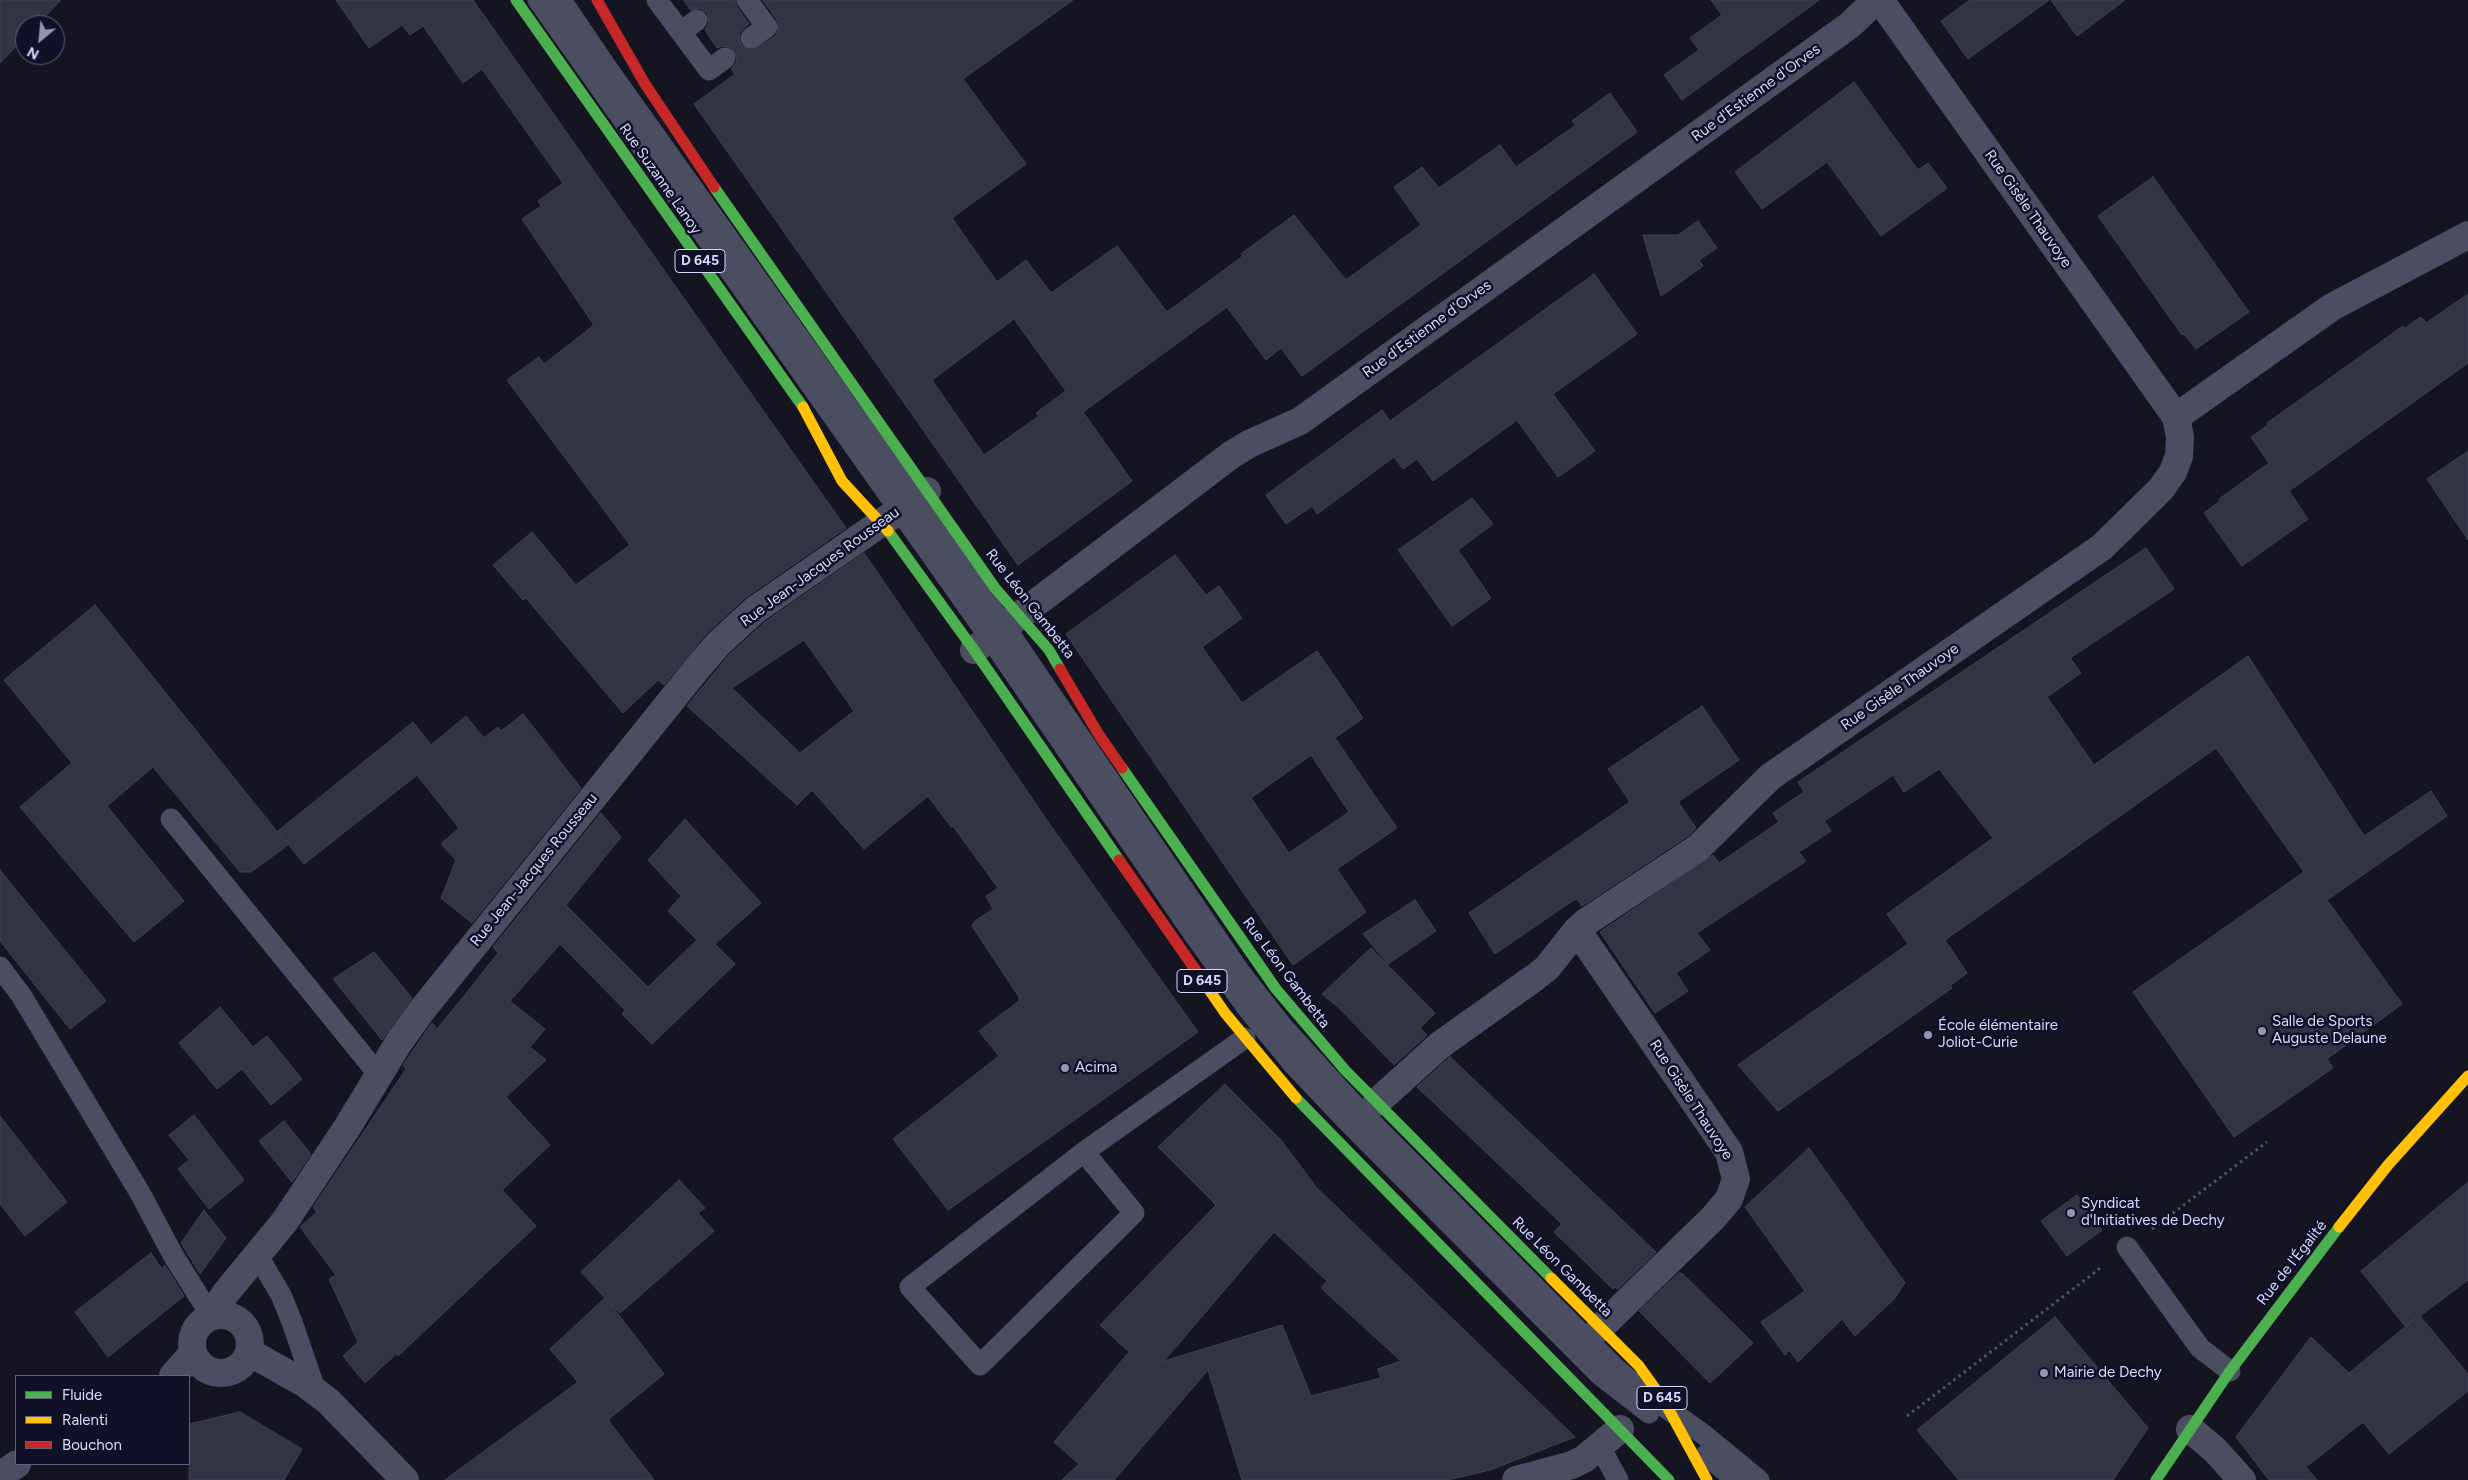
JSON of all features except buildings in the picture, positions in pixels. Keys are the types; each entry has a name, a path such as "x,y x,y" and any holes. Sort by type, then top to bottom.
{"main road":[{"name":"Rue Suzanne Lanoy","path":"516,0 809,415 842,481 905,506"},
{"name":"D 645","path":"597,0 645,84 905,506"},
{"name":"Rue Léon Gambetta","path":"905,506 997,633 1219,1005 1299,1101 1669,1480"},
{"name":"Rue Léon Gambetta","path":"997,633 1049,650 1099,735 1276,989 1317,1039 1377,1102 1648,1376 1670,1410 1707,1480"},
{"name":"Rue de l'Égalité","path":"2156,1480 2230,1371 2383,1172 2468,1076"}],"street":[{"name":"Rue d'Estienne d'Orves","path":"997,633 1231,456 1249,444 1300,421 1850,25 1876,0"},
{"name":"Rue Gisèle Thauvoye","path":"1377,1102 1440,1044 1547,968 1577,930 1698,848 1752,794 1788,764 2102,547 2161,488 2173,472 2179,456 2180,437 2176,417 1880,0"},
{"path":"2176,417 2332,307 2468,235"},
{"name":"Rue Jean-Jacques Rousseau","path":"211,1316 225,1294 258,1256 284,1221 348,1126 378,1074 422,1010 641,736 718,644 755,610 905,506"},
{"name":"Rue Gisèle Thauvoye","path":"1577,930 1729,1152 1736,1178 1729,1199 1713,1218 1600,1328"},
{"path":"225,1314 238,1319 249,1334 249,1352 239,1367 222,1373 204,1368 193,1353 191,1344 194,1331 203,1320 211,1316 225,1314"},
{"path":"249,1352 280,1368 316,1392 353,1425 405,1480"},
{"path":"174,1375 193,1353"},
{"path":"1516,1480 1572,1465 1600,1447 1620,1429"},
{"path":"2190,1429 2215,1450 2242,1480"},
{"path":"0,1476 16,1465"}],"lane":[{"path":"538,0 997,633 1239,971 1304,1053 1614,1367 1759,1480"},
{"path":"561,0 905,506"},
{"path":"747,0 767,27 752,38"},
{"path":"663,2 689,26 709,70 725,58"},
{"path":"997,633 1225,979 1293,1064 1344,1119 1600,1375 1736,1480"},
{"path":"170,819 378,1074"},
{"path":"0,967 21,994 140,1193 173,1255 211,1316"},
{"path":"1084,1152 1134,1214 980,1365 910,1287 1084,1152 1245,1038"},
{"path":"2127,1247 2200,1348 2230,1371"},
{"path":"258,1256 281,1295 316,1392"},
{"path":"1600,1447 1618,1480"}],"path":[{"path":"1907,1416 2267,1142"}],"traffic: fast":[{"path":"516,0 803,407"},
{"path":"714,187 995,588 1049,650 1060,669"},
{"path":"888,531 974,650 1119,860"},
{"path":"1122,768 1276,989 1345,1070 1551,1278"},
{"path":"1296,1098 1669,1480"},
{"path":"2156,1480 2230,1371 2339,1227"}],"traffic: slow":[{"path":"803,407 842,481 888,531"},
{"path":"1199,975 1225,1013 1296,1098"},
{"path":"2339,1227 2388,1165 2468,1076"},
{"path":"1551,1278 1639,1366 1664,1401 1707,1480"}],"traffic: jam":[{"path":"597,0 645,84 714,187"},
{"path":"1060,669 1099,735 1122,768"},
{"path":"1119,860 1199,975"}],"place":[{"name":"Salle de Sports Auguste Delaune","path":"2262,1031"},
{"name":"École élémentaire Joliot-Curie","path":"1928,1035"},
{"name":"Acima","path":"1065,1068"},
{"name":"Syndicat d'Initiatives de Dechy","path":"2071,1213"},
{"name":"Mairie de Dechy","path":"2044,1373"}]}
